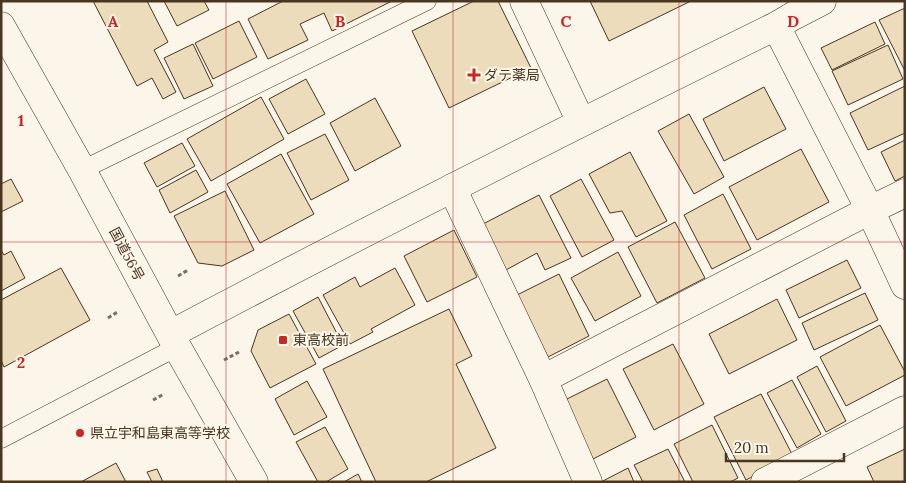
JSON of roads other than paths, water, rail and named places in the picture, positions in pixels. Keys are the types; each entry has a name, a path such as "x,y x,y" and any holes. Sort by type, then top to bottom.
{"main road":[{"path":"524,1 581,122"},
{"path":"174,340 452,188 785,14 822,1"},
{"path":"785,14 870,210 905,285"},
{"name":"国道56号","path":"1,26 254,482"},
{"path":"452,188 543,379 588,482"},
{"path":"543,379 905,193"},
{"path":"765,482 905,410"}],"lane":[{"path":"82,170 427,1"},
{"path":"1,439 174,340"}],"place":[{"name":"ダテ薬局","path":"474,75"},
{"name":"東高校前","path":"283,340"},
{"name":"県立宇和島東高等学校","path":"80,433"}]}
